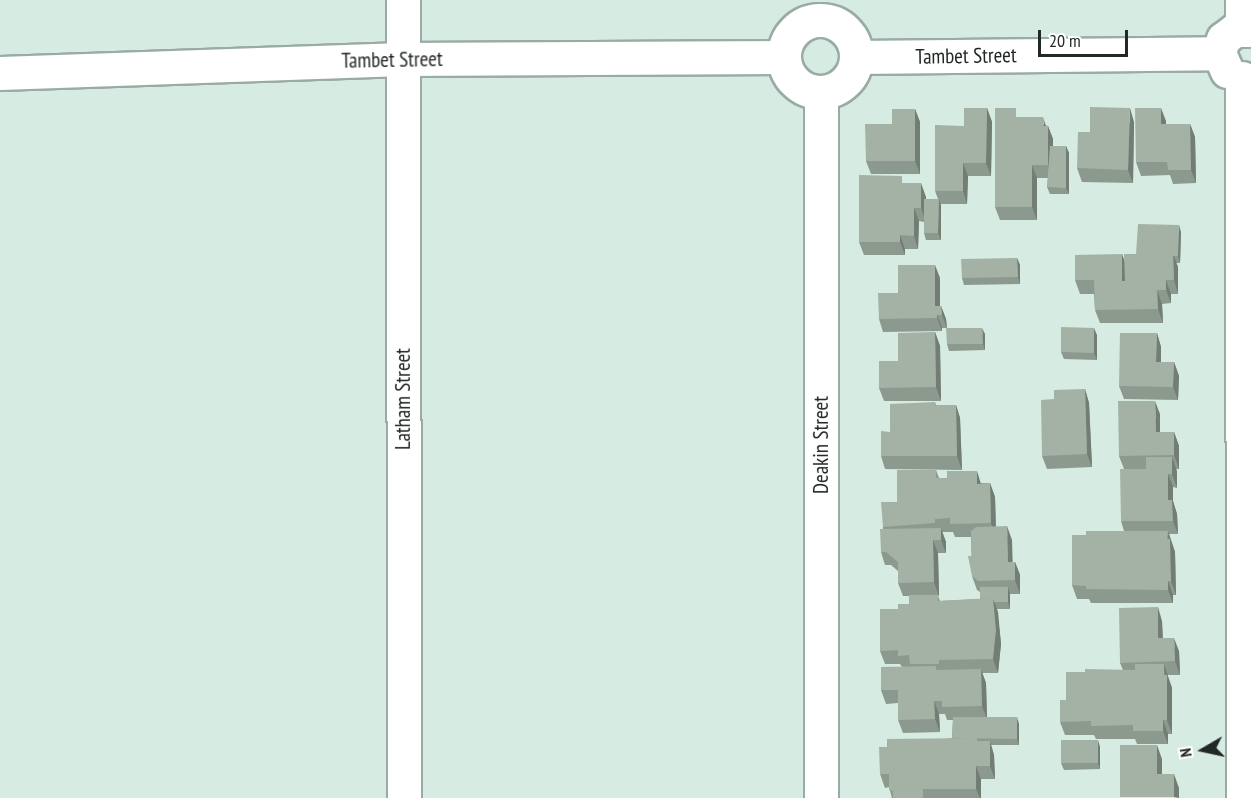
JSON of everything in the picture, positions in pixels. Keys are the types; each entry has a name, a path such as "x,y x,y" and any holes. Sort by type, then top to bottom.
{"street":[{"name":"Latham Street","path":"403,0 404,798"},
{"path":"823,10 854,43 856,57 853,70 846,81 834,89 821,92 807,90 795,83 787,71 784,57 786,42 795,30 823,10"},
{"path":"1244,798 1247,77 1235,76 1224,67 1219,53 1223,39 1245,19"},
{"name":"Tambet Street","path":"856,57 1219,53"},
{"name":"Tambet Street","path":"0,73 403,59 784,57"},
{"name":"Deakin Street","path":"821,92 821,798"}],"building":[{"path":"1090,107 1130,108 1128,170 1077,168 1078,132 1090,132"},
{"path":"964,108 987,108 986,163 963,163 963,191 935,191 935,125 964,126"},
{"path":"995,108 1016,108 1016,117 1043,117 1043,126 1048,126 1048,165 1032,165 1032,207 995,207"},
{"path":"1135,108 1161,108 1161,124 1190,124 1191,170 1168,170 1167,162 1136,162"},
{"path":"892,109 915,109 915,161 866,161 865,124 892,124"},
{"path":"1050,146 1066,146 1066,188 1047,187"},
{"path":"859,175 902,176 902,183 921,183 921,208 914,208 914,236 900,235 900,242 859,242"},
{"path":"924,199 939,199 938,233 924,233"},
{"path":"1138,224 1179,225 1178,256 1136,254"},
{"path":"1122,254 1122,281 1125,281 1124,254 1173,254 1174,280 1166,280 1166,290 1157,290 1158,309 1095,310 1094,280 1075,280 1075,255"},
{"path":"1017,258 1018,277 962,278 961,259"},
{"path":"898,265 935,265 935,306 941,306 942,315 937,315 937,318 879,319 878,293 898,293"},
{"path":"1061,327 1094,328 1094,353 1061,352"},
{"path":"946,328 982,328 983,344 947,344"},
{"path":"935,332 936,387 879,388 879,361 898,361 898,333"},
{"path":"1120,333 1157,333 1156,362 1174,362 1173,387 1119,386"},
{"path":"1085,389 1087,454 1042,456 1041,400 1054,399 1054,390"},
{"path":"1118,401 1155,401 1156,432 1174,432 1174,455 1119,456"},
{"path":"935,402 935,405 956,405 957,456 881,456 881,431 890,432 890,404"},
{"path":"1146,457 1172,457 1172,474 1168,474 1168,500 1172,500 1173,521 1121,521 1120,469 1146,469"},
{"path":"897,470 936,470 936,478 947,478 947,471 977,471 977,484 990,483 991,523 950,524 950,518 935,519 935,523 883,527 881,502 897,502"},
{"path":"1007,526 1008,562 1015,562 1015,580 978,581 972,576 968,556 972,556 971,531 976,527"},
{"path":"941,528 941,540 933,540 934,582 898,583 898,562 886,552 881,552 880,529"},
{"path":"1086,531 1168,531 1171,581 1168,581 1168,590 1086,589 1086,586 1072,585 1072,535 1086,535"},
{"path":"980,587 1008,587 1008,602 994,602 993,598 980,599"},
{"path":"909,595 938,595 938,601 993,598 996,630 993,659 939,660 939,664 910,664 909,655 898,656 898,650 880,651 880,609 898,609 898,604 909,604"},
{"path":"1158,607 1158,638 1174,638 1175,661 1120,663 1119,608"},
{"path":"1135,664 1164,664 1164,675 1167,675 1167,720 1163,720 1163,731 1133,731 1133,725 1091,726 1091,721 1060,722 1060,700 1066,700 1066,672 1085,672 1085,669 1135,670"},
{"path":"936,666 936,670 981,669 982,706 942,707 942,701 934,701 935,719 898,720 898,690 881,690 881,667"},
{"path":"953,717 1017,717 1017,739 952,738"},
{"path":"977,738 977,741 990,741 990,766 976,766 976,789 923,789 923,798 893,798 893,791 889,790 889,774 880,774 879,747 887,747 887,739"},
{"path":"1061,740 1098,740 1098,763 1061,763"},
{"path":"1120,745 1157,745 1157,774 1174,774 1174,797 1120,797"}]}
